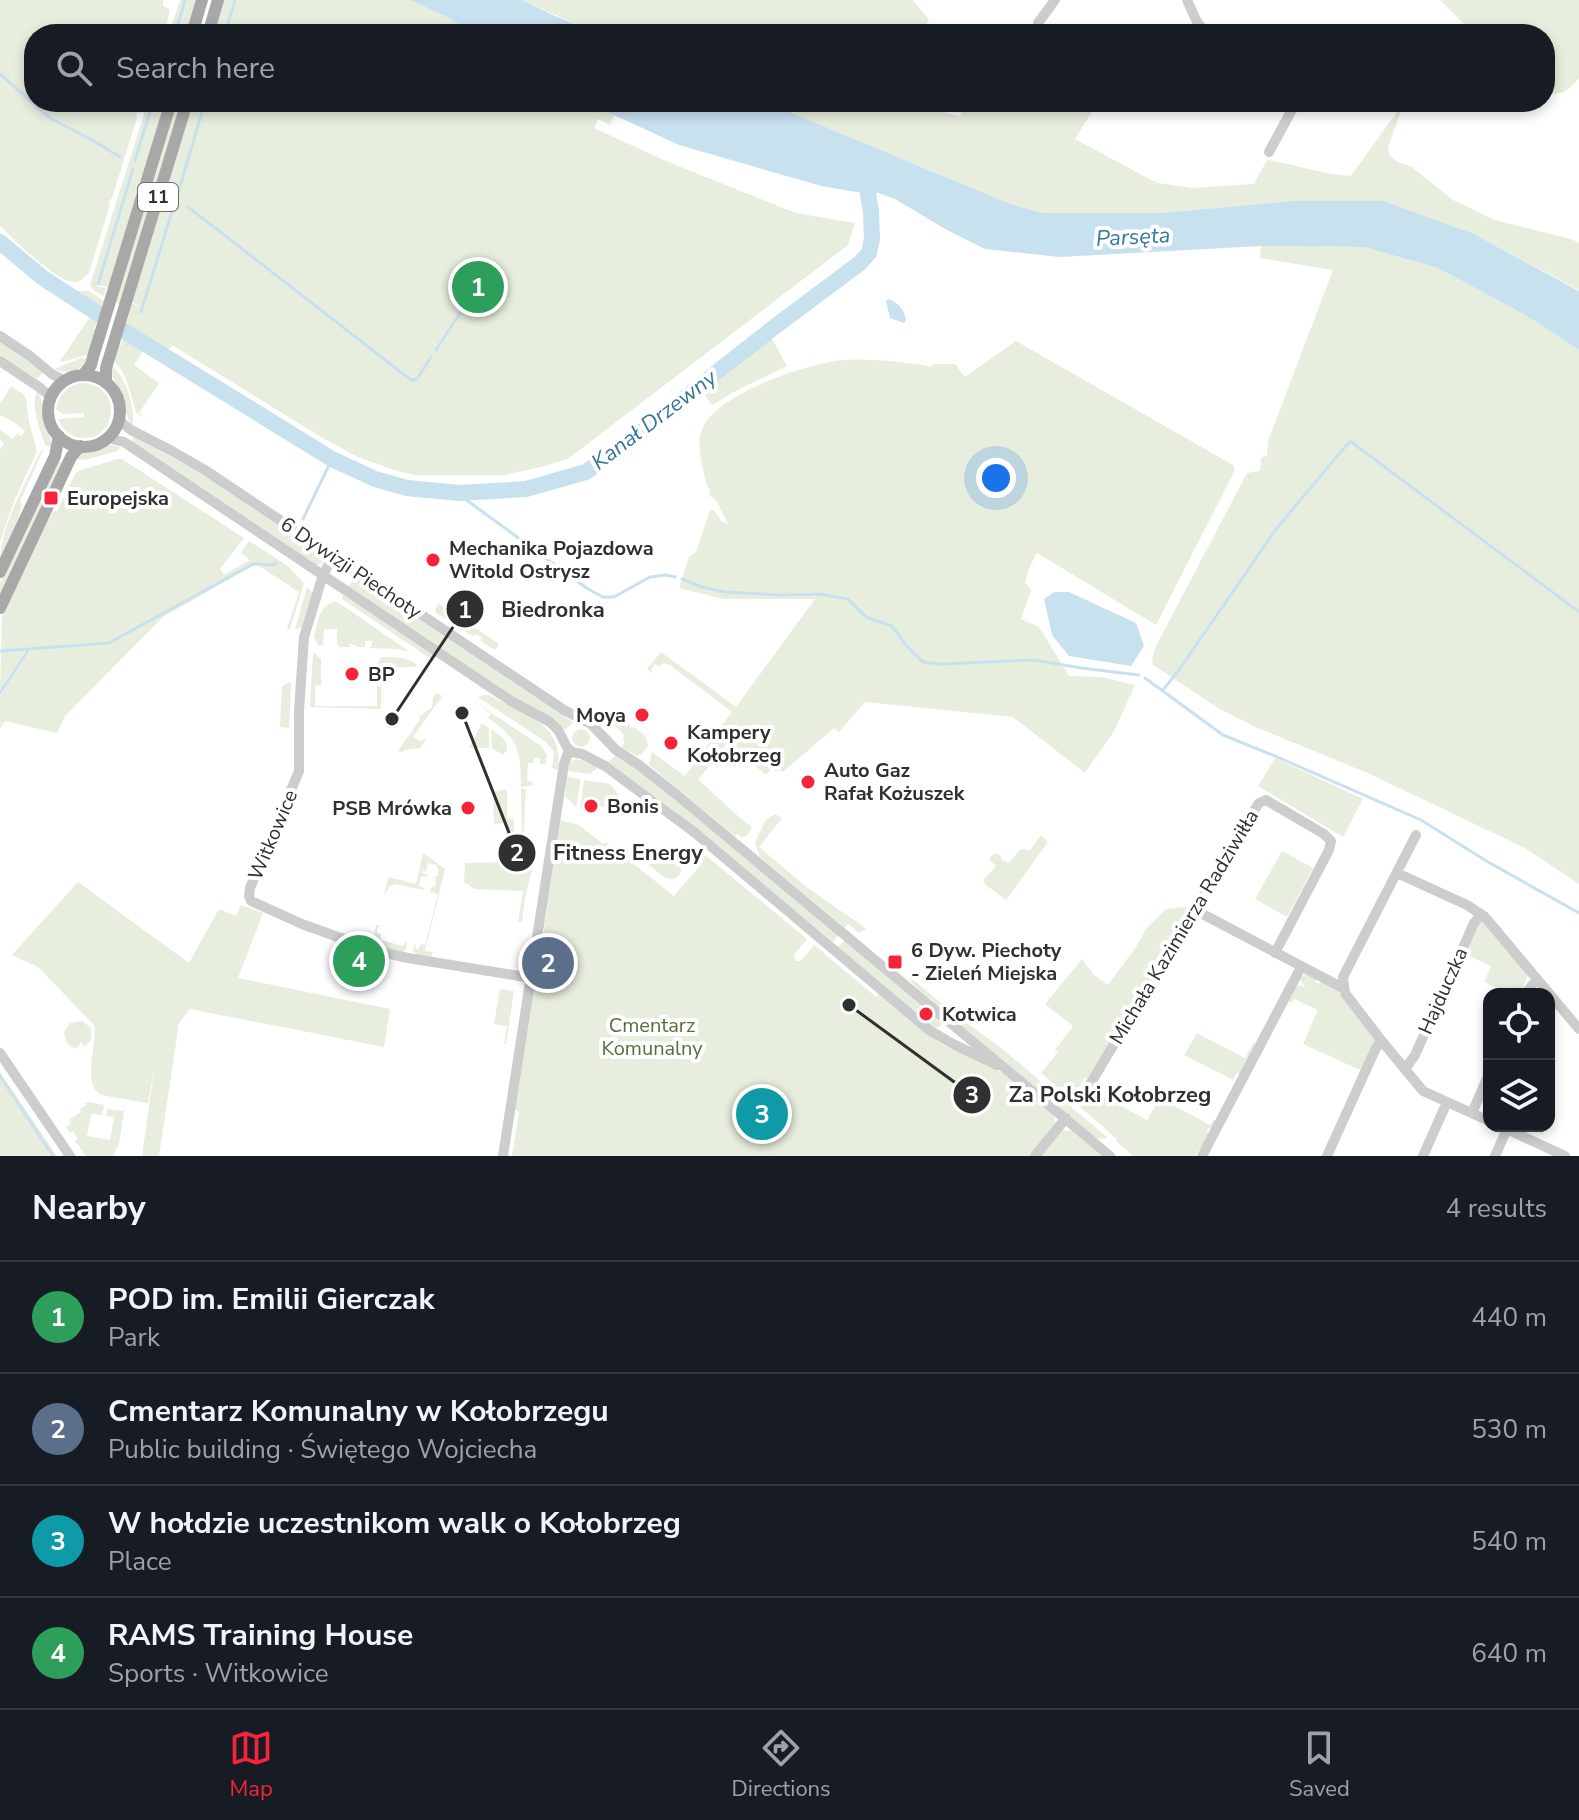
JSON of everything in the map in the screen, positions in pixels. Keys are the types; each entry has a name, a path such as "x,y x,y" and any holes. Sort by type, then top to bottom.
{"main road":[{"path":"195,24 202,0"},
{"path":"211,24 218,0"},
{"name":"11","path":"83,375 91,365 168,112"},
{"name":"11","path":"106,383 106,368 184,112"},
{"path":"83,375 93,376 114,391 119,418 107,438 94,445 80,446 68,443 53,429 48,406 57,387 65,380 83,375"},
{"path":"0,572 53,459 59,436"},
{"path":"0,608 70,458 80,446"}],"street":[{"path":"1038,23 1055,0"},
{"path":"1187,0 1199,24"},
{"path":"1269,152 1291,112"},
{"path":"0,336 53,375 65,380"},
{"path":"0,361 51,397"},
{"name":"6 Dywizji Piechoty","path":"119,418 126,428 184,457 591,724 616,750 677,795 1110,1156"},
{"name":"6 Dywizji Piechoty","path":"107,438 124,442 520,707 550,722 575,753 625,778 939,1036 1009,1071"},
{"path":"323,575 333,556"},
{"name":"Witkowice","path":"323,575 309,619 303,652 299,771 250,888 251,901 302,924 377,951 532,978"},
{"path":"503,1156 570,727 584,722"},
{"path":"582,754 594,746 596,732"},
{"name":"Michała Kazimierza Radziwiłła","path":"1083,1096 1257,806 1263,801 1270,801 1331,841 1275,953"},
{"path":"1343,988 1345,971 1416,835"},
{"path":"1397,873 1481,914 1579,1029"},
{"path":"1195,910 1343,988 1423,1091 1483,1118"},
{"name":"Hajduczka","path":"1405,1069 1415,1055 1474,923 1481,914"},
{"path":"1202,1156 1301,967"},
{"path":"1530,988 1537,979"},
{"path":"939,1036 949,1022"},
{"path":"1327,1156 1381,1040"},
{"path":"0,1053 70,1156"},
{"path":"1472,1113 1483,1088"},
{"path":"1423,1156 1447,1102"},
{"path":"1035,1156 1066,1118"},
{"path":"1495,1156 1503,1132"},
{"path":"1513,1132 1565,1156"}],"green space":[{"path":"0,0 163,0 163,6 170,10 166,24 24,24 24,112 138,112 112,198 108,202 110,204 89,273 78,282 65,280 0,226"},
{"path":"180,0 198,0 190,24 172,24"},
{"path":"222,0 410,0 458,24 215,24"},
{"path":"522,0 913,0 929,20 927,24 576,24"},
{"path":"1440,0 1579,0 1579,78 1564,92 1555,94 1555,24 1464,24"},
{"path":"145,112 164,112 147,165 138,163 147,166 110,288 96,284 106,288 104,296 90,285"},
{"path":"173,112 179,112 120,305 115,301"},
{"path":"188,112 609,112 614,115 610,125 598,119 594,128 666,161 796,213 855,223 848,245 569,458 505,475 416,475 358,457 172,345 166,353 125,328 132,304 140,306 131,302"},
{"path":"787,112 943,112 959,116 962,112 1092,112 1075,139 1157,183 1193,188 1254,184 1267,160 1351,176 1400,112 1388,148 1390,156 1412,167 1453,200 1495,220 1579,243 1579,290 1474,234 1292,201 1161,213 1042,213 1011,204"},
{"path":"0,233 44,271 77,291 89,291 104,301 101,309 93,304 86,313 45,285 0,250"},
{"path":"1261,246 1364,247 1438,268 1527,316 1579,350 1579,884 1525,848 1370,774 1253,726 1220,709 1153,665 1156,646 1247,473 1260,471 1261,458 1267,455 1268,441 1333,270 1260,258"},
{"path":"90,317 97,321 90,354 60,361"},
{"path":"123,335 205,384 202,388 143,351 134,365 159,383 139,413 154,425 136,412 125,378 113,360 118,344 123,346"},
{"path":"770,335 787,366 712,405 701,390"},
{"path":"0,340 43,372 37,379 0,355"},
{"path":"1016,341 1233,465 1235,470 1156,625 1037,553 1030,566 1025,582 1031,590 1021,619 1039,627 1069,676 1102,677 1135,685 1114,731 1085,773 1013,717 865,702 839,732 834,728 783,772 772,768 766,775 727,743 698,780 752,827 747,836 735,836 649,765 652,752 685,776 732,712 670,665 664,663 659,667 655,664 651,670 654,674 647,669 661,652 736,707 815,599 723,599 679,588 689,557 696,552 710,510 714,510 722,522 728,524 707,487 699,446 701,432 709,418 741,394 808,367 844,360 874,360 930,367 955,364 965,377"},
{"path":"81,358 88,359 73,371 54,369"},
{"path":"111,366 121,376 129,393 132,426 113,377"},
{"path":"80,383 94,385 104,392 111,411 103,430 94,436 82,438 65,429 58,419 84,417 84,413 63,414 56,410 64,392"},
{"path":"11,386 26,399 37,451 14,501 0,542 0,449 4,444 0,440 0,430 13,439 25,431 0,415 0,404"},
{"path":"37,391 52,448 45,445 36,418"},
{"path":"134,437 203,474 321,554 323,562 315,565 131,442"},
{"path":"108,445 121,447 118,451 84,460 75,459 82,453"},
{"path":"43,450 20,502 16,528 0,561 9,520"},
{"path":"122,459 244,538 220,569 224,575 250,560 241,553 249,541 288,566 304,583 290,629 287,628 299,592 256,564 163,617 65,716 57,733 5,721 0,728 0,696 32,647 28,647 0,690 2,615 37,539 54,511 57,511 75,474"},
{"path":"57,460 63,463 0,596 0,583"},
{"path":"355,577 573,722 565,730 553,718 523,703 348,587"},
{"path":"307,587 313,593 302,626 295,629"},
{"path":"343,595 432,654 433,658 342,599"},
{"path":"335,602 410,652 369,648 372,641 365,641 365,647 350,644 349,647 340,647 337,644 337,629 324,629 323,645 318,645 314,637 320,615 326,606"},
{"path":"438,603 499,644 495,650 480,641 482,638 476,634 469,634 435,612"},
{"path":"313,652 321,659 321,685 315,686 315,706 377,706 377,686 381,686 381,709 310,707"},
{"path":"382,657 406,659 417,665 382,668 381,683 377,683 380,677 378,662"},
{"path":"290,682 289,728 280,727 282,686"},
{"path":"437,693 442,699 413,737 421,742 426,740 420,748 398,751 420,716 432,707 433,697"},
{"path":"483,695 527,714 548,730 555,741 558,770 552,768 554,752 546,742 478,697"},
{"path":"475,702 541,746 547,755 546,764 540,764 540,758 528,763 527,781 533,782 533,785 521,787 516,747 507,733 488,718 491,714"},
{"path":"620,716 626,724 630,724 629,727 634,727 646,737 648,746 642,754 637,756 621,747 624,744 623,734 608,718"},
{"path":"482,723 489,728 489,748 469,748"},
{"path":"491,729 507,744 503,755 492,748"},
{"path":"581,729 590,738 581,747 572,738"},
{"path":"615,756 632,765 839,935 833,942 676,812 608,762"},
{"path":"1275,758 1363,799 1343,837 1258,786"},
{"path":"577,759 599,767 590,774 568,771 570,762"},
{"path":"567,777 581,779 576,807 565,796"},
{"path":"584,780 610,784 625,803 596,808 595,802 585,803 585,809 580,809"},
{"path":"521,789 526,789 523,843 529,845 526,852 522,845"},
{"path":"507,790 507,818 514,819 514,834 506,834 505,823 494,824 493,792"},
{"path":"775,814 782,818 759,847 805,886 866,929 859,933 848,924 845,928 760,857 755,843 765,821"},
{"name":"Cmentarz Komunalny","path":"560,820 579,825 603,844 606,842 674,896 703,862 705,855 807,939 794,955 795,961 801,961 814,945 876,997 880,994 937,1041 1009,1077 1054,1115 1058,1133 1072,1131 1104,1156 512,1156 519,1112 515,1110 537,969 540,969 543,952"},
{"path":"1041,835 1048,842 1006,900 986,885 983,880 996,866 989,859 994,853 1009,863 1021,849 1030,850"},
{"path":"1282,851 1313,868 1287,917 1255,899"},
{"path":"423,853 445,869 425,951 433,952 431,957 415,953 414,947 415,943 418,950 421,944 425,945 438,894 430,892 435,886 434,877 439,870 437,865 428,863 426,871 423,871 428,875 421,876 419,886 423,890 396,884 390,886 384,896 388,877 416,884"},
{"path":"673,857 680,862 681,868 680,874 673,879 665,878 643,860"},
{"path":"506,862 533,866 522,922 518,922 523,891 475,889 464,882 465,863"},
{"path":"78,882 189,963 219,909 236,916 241,905 263,913 238,978 390,1009 384,1047 190,1009 179,1023 159,1156 142,1156 155,1064 148,1103 101,1095 95,1089 91,1073 94,1025 38,967 12,955"},
{"path":"1186,907 1191,910 1091,1077 1084,1079 1076,1093 1091,1102 1097,1093 1147,1120 1160,1098 1210,1125 1215,1121 1211,1129 1208,1128 1209,1135 1195,1156 1133,1156 1041,1073 1073,1026 1045,1004 1082,959 1094,975 1108,985 1146,929 1166,909"},
{"path":"1485,922 1528,974 1523,988 1498,988 1484,982 1491,966 1467,955 1446,1000 1443,999 1477,924"},
{"path":"376,925 382,926 378,927 377,933 381,934 381,940 403,946 406,940 405,950 402,953 371,947"},
{"path":"845,940 940,1020 940,1027 934,1028 838,947"},
{"path":"1305,974 1316,978 1318,984 1322,981 1337,990 1374,1035 1375,1041 1362,1071 1303,1044 1318,1010 1294,999 1291,1003 1287,1001 1296,985 1305,987 1299,979"},
{"path":"910,977 1108,1138 1094,1137 917,988"},
{"path":"500,989 514,991 506,1044 507,1026 494,1024"},
{"path":"82,1021 91,1028 91,1040 84,1047 81,1042 77,1048 71,1047 66,1042 64,1032 70,1023"},
{"path":"1197,1033 1245,1058 1255,1044 1240,1074 1237,1073 1233,1080 1184,1055"},
{"path":"0,1072 57,1156 0,1156"},
{"path":"89,1102 104,1105 102,1115 91,1114 87,1136 110,1140 114,1117 106,1116 107,1109 123,1111 125,1105 119,1144 113,1156 86,1156 75,1141 78,1139 73,1131 70,1133 66,1127 71,1124 69,1120"}],"water":[{"path":"410,0 522,0 575,24 458,24"},
{"name":"Parsęta","path":"609,112 789,112 1011,204 1042,213 1161,213 1292,201 1383,201 1474,234 1579,291 1579,350 1527,316 1438,268 1364,247 1261,246 1060,257 985,249 895,199 873,191 868,194 821,186 679,145"},
{"path":"888,299 902,310 906,320 904,323 890,318"},
{"path":"1054,592 1069,592 1136,623 1144,646 1131,666 1069,656 1052,635 1044,599"}],"waterway":[{"path":"178,24 185,0"},
{"path":"228,24 235,0"},
{"path":"0,74 24,95"},
{"path":"43,112 120,157"},
{"path":"135,160 150,112"},
{"path":"178,193 202,112"},
{"path":"98,284 133,169"},
{"name":"Kanał Drzewny","path":"124,331 332,459 375,479 407,488 460,493 526,489 586,472 860,263 869,253 872,239 868,194 873,176"},
{"path":"141,312 175,202"},
{"path":"188,207 411,380 417,379 431,357"},
{"name":"Kanał Drzewny","path":"0,242 43,278 100,315"},
{"path":"436,350 462,310"},
{"path":"1162,691 1276,529 1350,441 1579,612"},
{"path":"303,519 332,459"},
{"path":"460,493 603,597 614,597 650,577 675,577"},
{"path":"0,651 109,643 253,564 276,563"},
{"path":"682,579 725,592 820,594 848,599 866,617 892,626 923,662 1034,660 1139,675"},
{"path":"0,693 29,649"},
{"path":"1145,678 1223,735 1421,820 1579,913"},
{"path":"0,1076 53,1156"}],"place":[{"name":"POD im. Emilii Gierczak","path":"478,287"},
{"name":"Europejska","path":"51,498"},
{"name":"Mechanika Pojazdowa Witold Ostrysz","path":"433,560"},
{"name":"BP","path":"352,674"},
{"name":"Fitness Energy","path":"462,713"},
{"name":"Moya","path":"642,715"},
{"name":"Biedronka","path":"392,719"},
{"name":"Kampery Kołobrzeg","path":"671,743"},
{"name":"Auto Gaz Rafał Kożuszek","path":"808,782"},
{"name":"Bonis","path":"591,806"},
{"name":"PSB Mrówka","path":"468,808"},
{"name":"RAMS Training House","path":"359,961"},
{"name":"6 Dyw. Piechoty - Zieleń Miejska","path":"895,962"},
{"name":"Cmentarz Komunalny w Kołobrzegu","path":"548,963"},
{"name":"Za Polski Kołobrzeg","path":"849,1005"},
{"name":"Kotwica","path":"926,1014"},
{"name":"W hołdzie uczestnikom walk o Kołobrzeg","path":"762,1114"}]}
